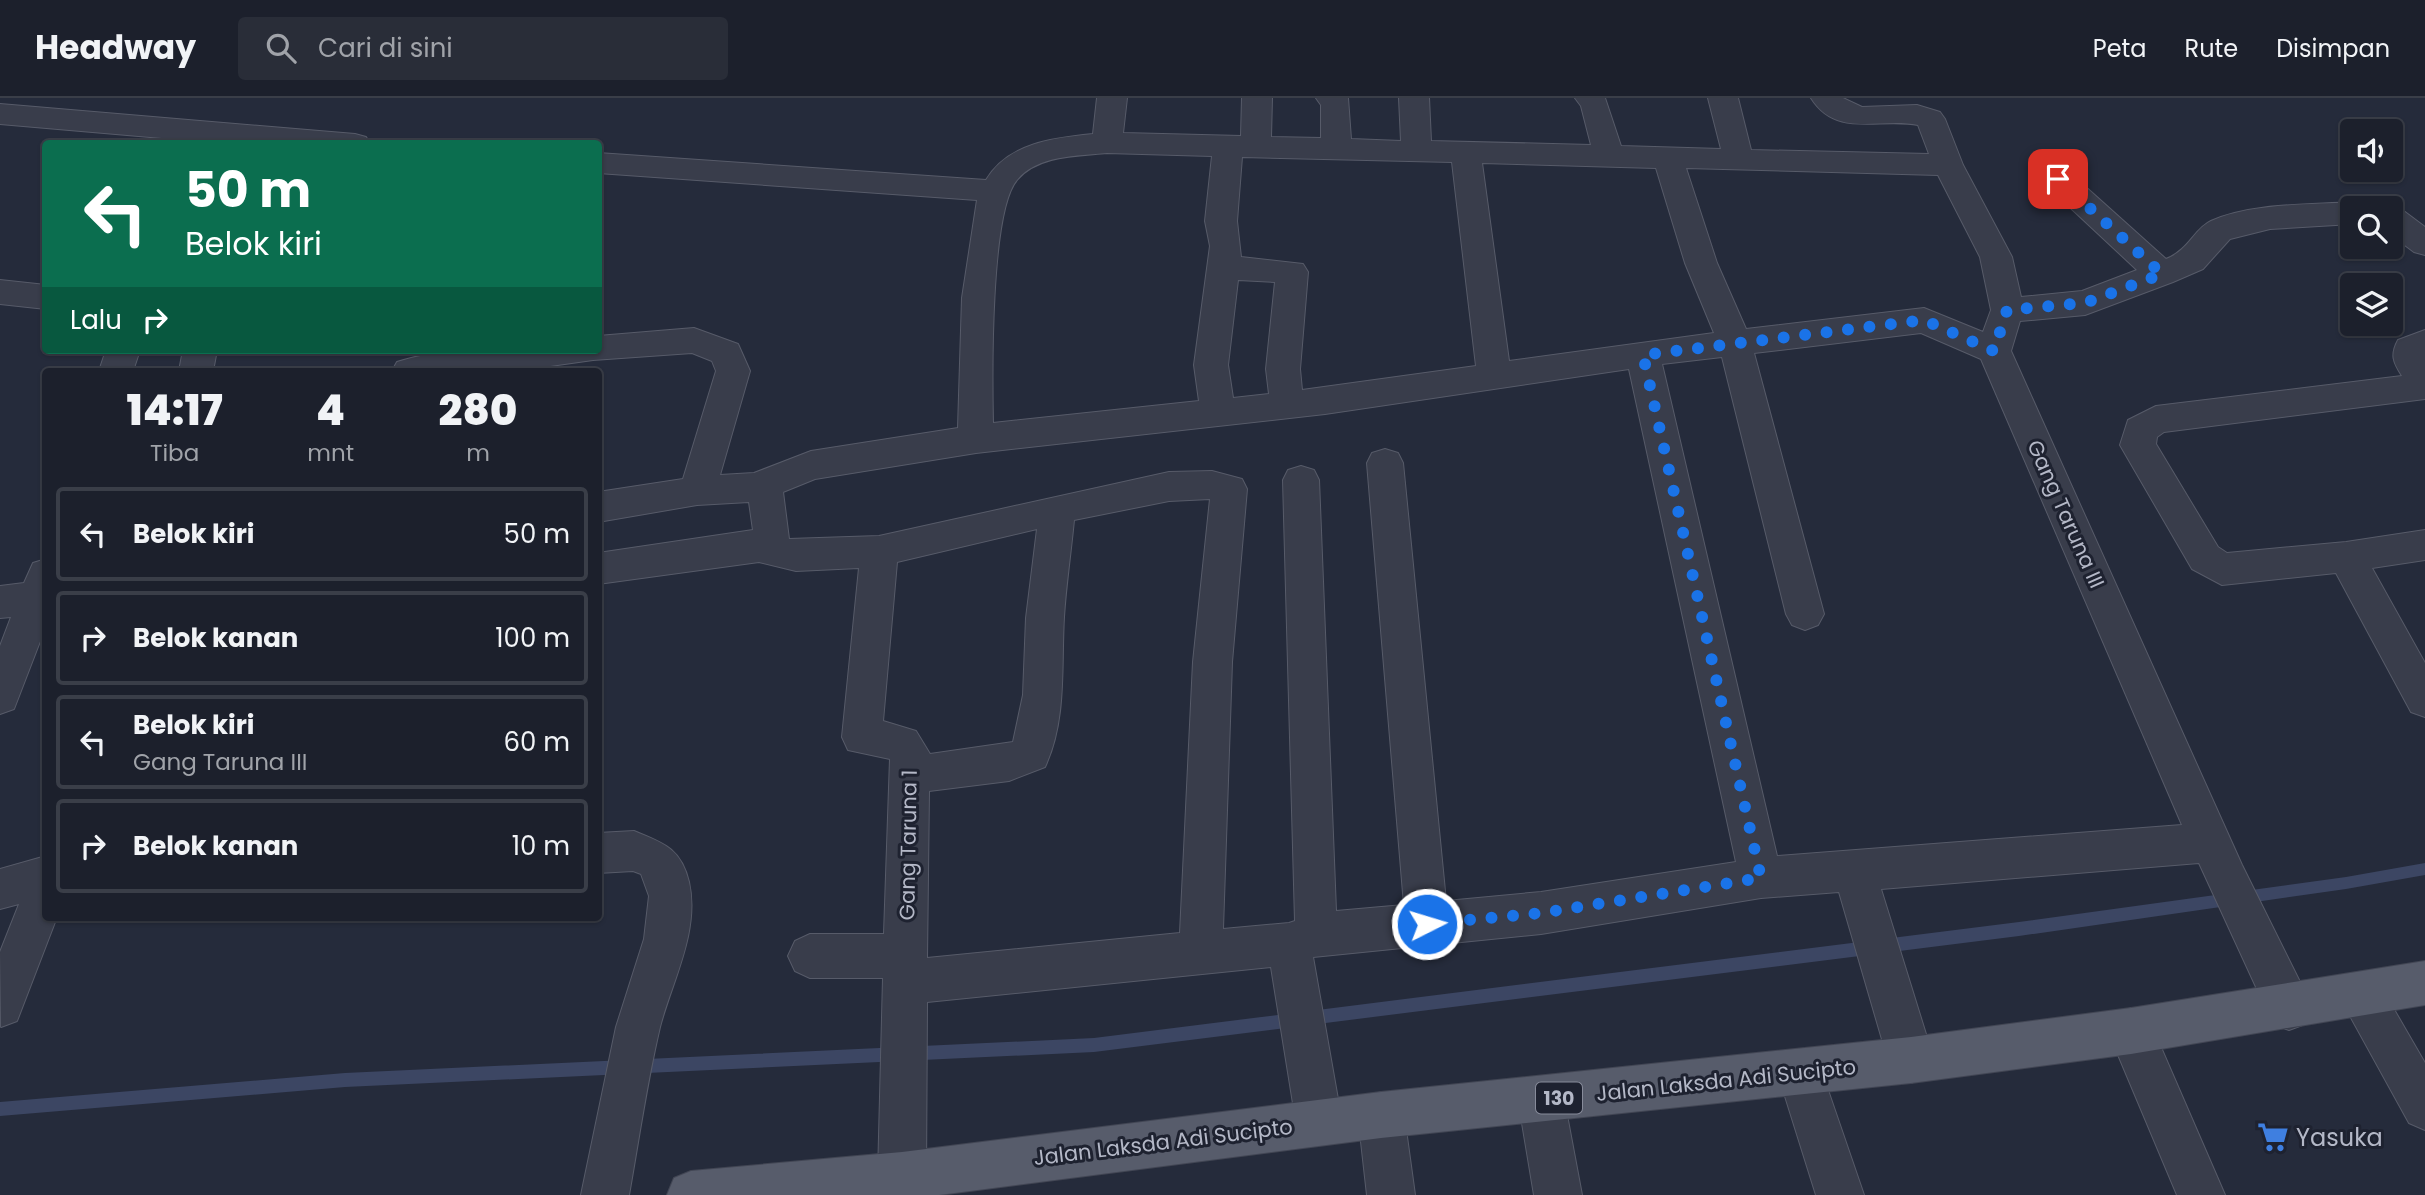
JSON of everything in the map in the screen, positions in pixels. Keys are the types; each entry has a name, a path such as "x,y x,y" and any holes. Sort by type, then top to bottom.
{"main road":[{"name":"Jalan Laksda Adi Sucipto","path":"691,1195 876,1184 1319,1122 1801,1074 2289,1008 2425,983"}],"street":[{"path":"1107,143 1112,98"},
{"path":"1217,412 1211,365 1226,241 1221,221 1257,98"},
{"path":"1331,98 1336,102 1336,147"},
{"path":"1414,98 1417,150"},
{"path":"1590,98 1595,105 1608,155"},
{"path":"1723,98 1739,160"},
{"path":"602,506 696,491 756,487 811,465 976,439 1287,405 1643,355 1924,320 1994,351 2007,310 1996,257 1948,164 1930,119 1910,112 1863,118 1846,115 1826,98"},
{"path":"0,114 308,140"},
{"path":"976,439 974,355 979,288 994,191 1004,174 1046,149 1107,143 1242,145 1948,164"},
{"path":"1466,153 1494,378"},
{"path":"1668,158 1701,263 1735,343 1805,614"},
{"path":"602,163 994,191"},
{"path":"2058,179 2162,274"},
{"path":"2007,310 2085,303 2192,261 2220,230 2270,218 2340,214"},
{"path":"2403,227 2425,244"},
{"path":"1224,267 1292,272 1283,369 1287,405"},
{"path":"0,292 42,297"},
{"path":"602,349 694,340 726,353 733,371 696,491"},
{"path":"2425,342 2410,349 2409,360 2425,384 2156,419 2140,430 2138,446 2205,558 2222,569 2346,557 2425,545"},
{"name":"Gang Taruna III","path":"1994,351 2219,861 2289,1008"},
{"path":"434,368 551,354"},
{"path":"1643,355 1761,878"},
{"path":"1385,463 1427,924"},
{"path":"1301,480 1314,905 1301,952 1319,1122"},
{"path":"602,568 759,547 796,556 879,551 1057,509 1188,483 1214,483 1229,489 1216,588 1210,679 1201,952"},
{"path":"756,487 766,494 772,536 759,547"},
{"path":"909,775 1009,763 1031,754 1043,695 1045,618 1057,509"},
{"name":"Gang Taruna 1","path":"876,1184 903,1071 910,754 906,746 897,741 862,737 879,551"},
{"path":"2346,557 2425,700"},
{"path":"0,602 42,589"},
{"path":"0,697 20,658 42,592"},
{"path":"602,853 634,851 656,860 667,878 670,896 666,939 638,1027 605,1195"},
{"path":"810,956 906,982 1201,952 1301,952 1427,924 1541,913 1761,878 1854,871 2219,861"},
{"path":"1854,871 1911,1060"},
{"path":"0,889 42,877"},
{"path":"1,1005 42,900"},
{"path":"2361,996 2425,1107"},
{"path":"2131,1031 2201,1195"},
{"path":"1801,1074 1840,1195"},
{"path":"1541,1099 1558,1195"},
{"path":"1381,1115 1391,1195"}],"waterway":[{"path":"0,1109 345,1080 1094,1045 2019,929 2346,883 2425,869"}],"place":[{"name":"Yasuka","path":"2273,1137"}],"route":[{"path":"1427,924 1541,913 1761,878 1643,355 1924,320 1994,351 2007,310 2085,303 2162,274 2058,179"}]}
